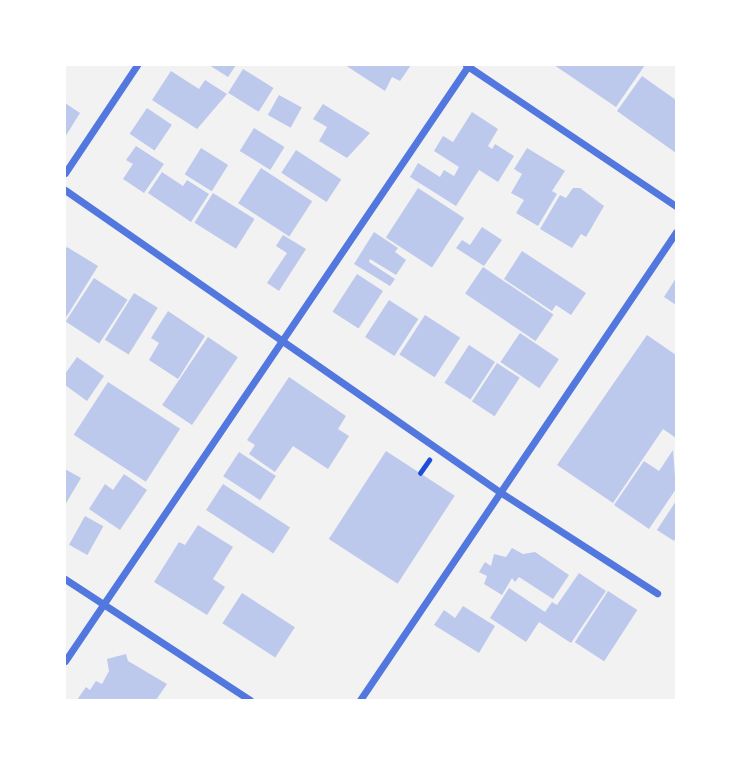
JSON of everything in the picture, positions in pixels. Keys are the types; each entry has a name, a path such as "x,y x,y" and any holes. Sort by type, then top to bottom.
{"street":[{"path":"65,173 137,65"},
{"path":"65,661 280,338 467,65 676,205"},
{"path":"65,190 500,492 657,593"},
{"path":"360,700 676,232"},
{"path":"65,579 250,700"}],"building":[{"path":"209,65 236,65 228,77"},
{"path":"345,65 411,65 400,81 392,77 385,91"},
{"path":"554,65 645,65 616,107"},
{"path":"243,69 274,88 259,112 228,93"},
{"path":"171,71 199,89 205,80 227,94 197,129 152,100"},
{"path":"642,76 676,100 676,153 617,111"},
{"path":"279,95 302,108 291,128 268,115"},
{"path":"65,103 80,113 65,137"},
{"path":"323,104 370,133 347,158 319,141 327,127 313,119"},
{"path":"147,108 172,125 155,150 130,134"},
{"path":"472,112 498,129 488,146 492,149 495,144 514,156 498,182 479,170 456,206 410,177 418,163 440,177 444,170 454,176 459,167 434,151 443,136 453,142"},
{"path":"254,128 285,147 270,170 240,151"},
{"path":"136,146 164,164 144,193 123,179 133,164 126,160"},
{"path":"201,148 228,165 212,191 185,174"},
{"path":"527,148 565,171 552,191 557,194 538,226 516,213 524,200 511,193 522,174 514,169"},
{"path":"296,150 341,179 327,202 281,173"},
{"path":"261,168 312,201 289,236 238,203"},
{"path":"162,172 183,186 187,180 209,194 191,222 148,193"},
{"path":"418,188 464,218 432,267 386,237"},
{"path":"573,188 580,188 604,206 586,237 581,234 572,248 540,229 560,195 566,198"},
{"path":"213,193 255,219 236,249 194,223"},
{"path":"482,227 502,240 484,266 456,248 462,240 470,245"},
{"path":"374,232 398,248 395,252 406,260 396,275 370,259 369,262 395,279 390,286 354,264"},
{"path":"283,235 306,249 279,291 267,283 287,253 276,246"},
{"path":"67,247 98,266 65,319 65,250"},
{"path":"522,251 586,293 571,315 556,305 552,311 504,279"},
{"path":"483,267 553,315 536,341 465,294"},
{"path":"357,274 383,291 358,329 332,312"},
{"path":"94,278 128,300 99,343 66,322"},
{"path":"676,278 676,305 664,297"},
{"path":"134,293 158,308 129,354 105,340"},
{"path":"389,300 418,319 394,356 365,337"},
{"path":"168,311 205,336 178,379 149,360 159,343 151,338"},
{"path":"425,315 460,338 435,377 399,354"},
{"path":"520,333 559,359 539,388 500,362"},
{"path":"647,335 676,355 676,438 663,429 613,503 557,465"},
{"path":"208,337 238,357 192,425 162,405"},
{"path":"469,345 495,362 470,400 444,383"},
{"path":"77,357 104,376 87,401 65,385 65,374"},
{"path":"497,363 520,378 495,416 472,402"},
{"path":"289,377 346,416 338,429 349,436 328,469 293,446 275,472 249,454 255,445 247,440"},
{"path":"108,382 180,429 146,482 74,435"},
{"path":"673,450 676,489 649,529 614,505 644,461 659,471"},
{"path":"386,451 455,496 398,584 329,539"},
{"path":"239,452 276,476 260,500 223,476"},
{"path":"65,469 81,478 65,505"},
{"path":"124,474 147,490 120,530 89,509 105,484 113,490"},
{"path":"223,484 290,528 273,554 206,510"},
{"path":"676,501 676,537 674,541 657,530"},
{"path":"85,516 103,526 87,555 69,545"},
{"path":"198,525 233,547 213,579 225,587 207,615 154,582 179,542 185,545"},
{"path":"512,548 523,554 535,552 569,575 553,599 519,577 515,582 512,578 502,595 484,584 487,576 479,572 485,562 491,566 494,554 506,557"},
{"path":"579,573 606,591 571,643 539,622 526,642 490,618 509,588 545,612 552,602 557,605"},
{"path":"608,591 637,610 604,661 575,642"},
{"path":"242,593 295,627 275,658 222,623"},
{"path":"463,606 495,626 479,653 434,625 444,610 455,618"},
{"path":"126,654 128,661 167,684 156,700 77,700 86,687 90,690 96,681 102,684 109,671 107,659"}]}
